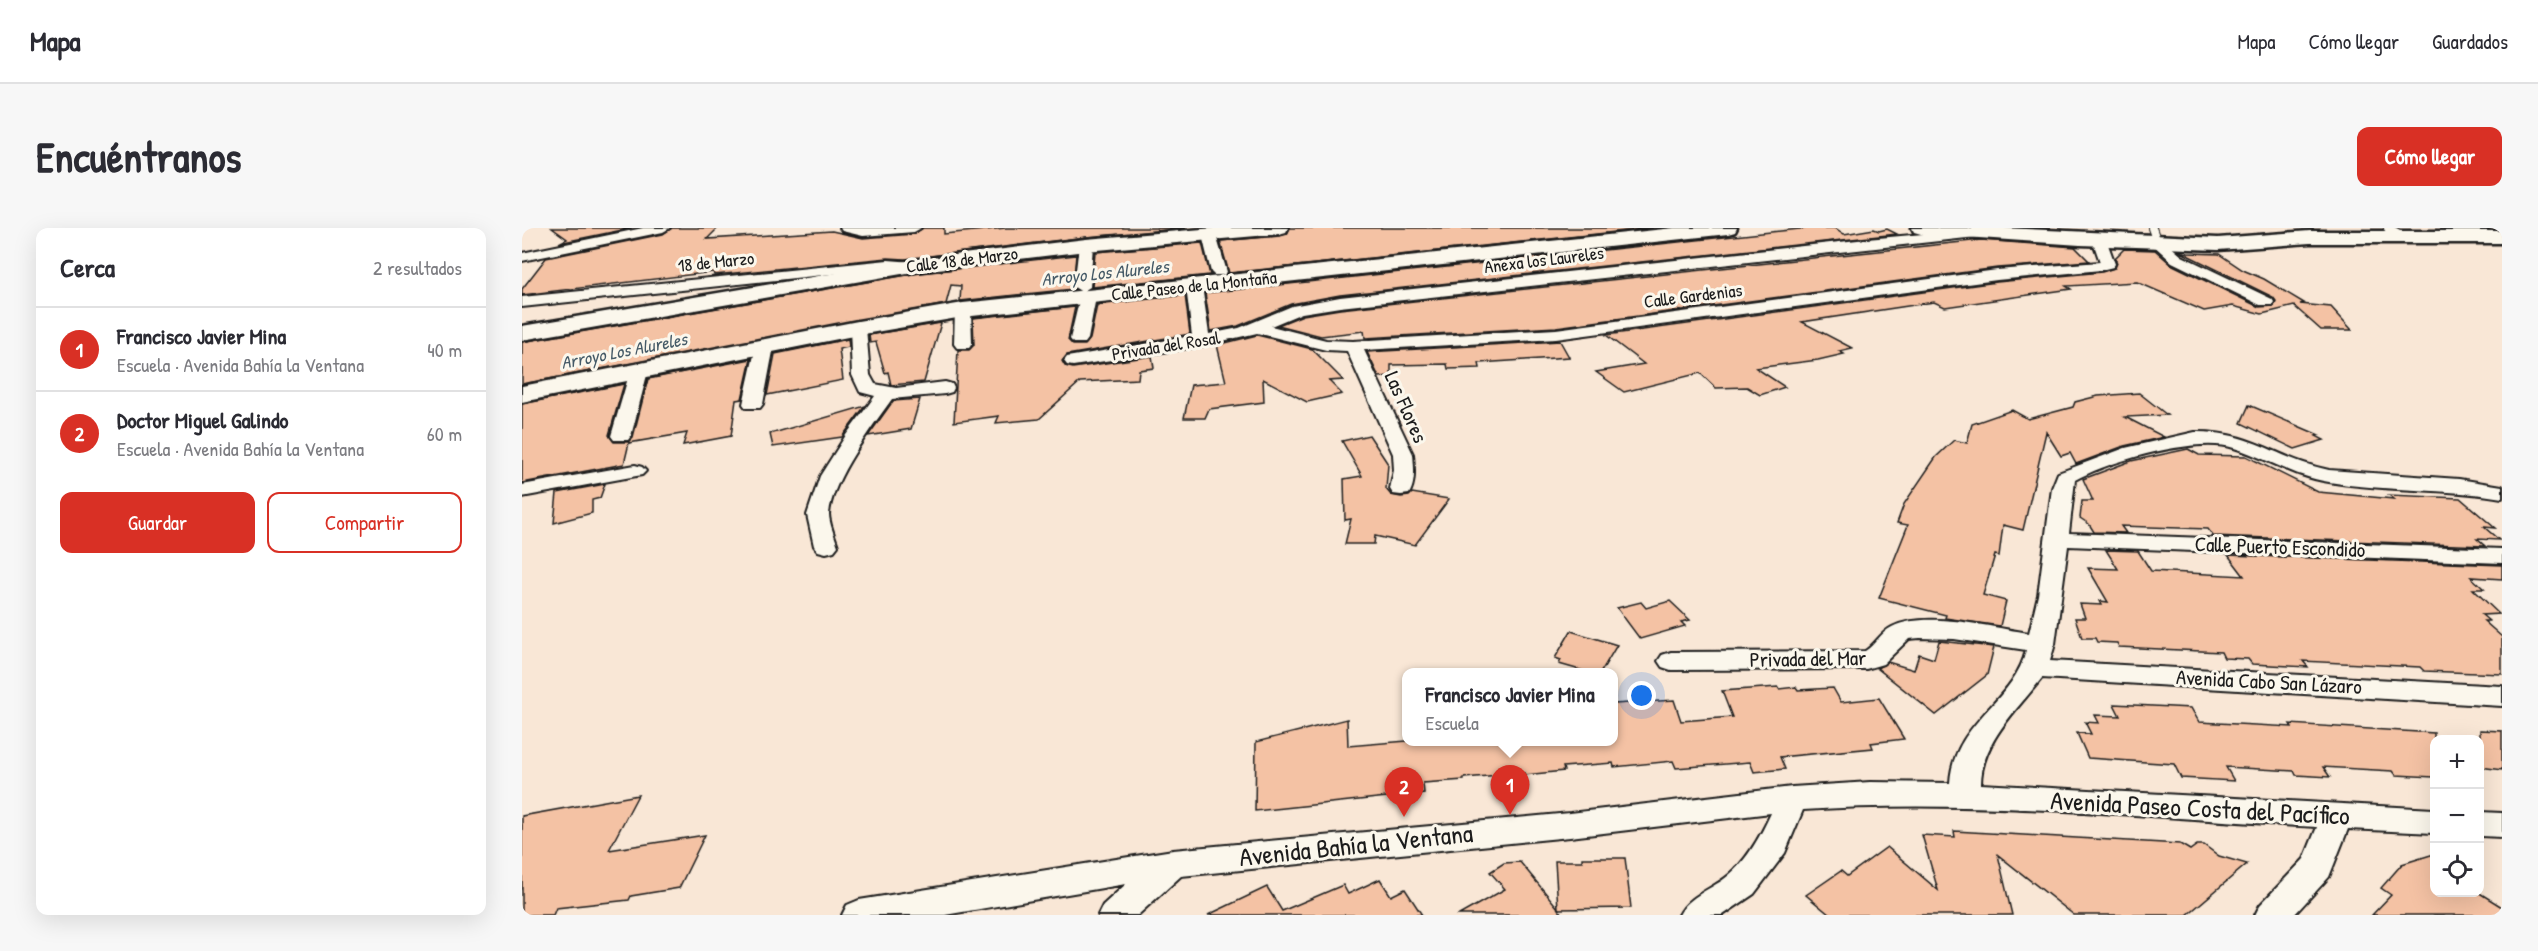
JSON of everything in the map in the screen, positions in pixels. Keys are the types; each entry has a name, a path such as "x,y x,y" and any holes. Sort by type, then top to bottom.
{"main road":[{"name":"Calle 18 de Marzo","path":"522,333 913,266 1086,245 1279,228"},
{"name":"Calle Paseo de la Montaña","path":"522,394 858,328 1219,272 1641,228"},
{"name":"Calle Paseo de la Montaña","path":"522,381 928,305 1194,286 1728,228"},
{"path":"1921,228 2099,239 2154,235 2218,244 2394,232 2502,237"}],"street":[{"path":"522,257 663,228"},
{"path":"847,228 871,232 914,228"},
{"name":"Anexa los Laureles","path":"1258,328 1298,309 1340,302 1978,230"},
{"path":"1209,235 1219,272"},
{"path":"2154,235 2177,259 2266,302"},
{"name":"Calle Gardenias","path":"1258,328 1326,345 1353,346 1556,334 1997,275 2102,266 2108,264 2108,259 2099,239"},
{"path":"1079,339 1085,292 1086,245"},
{"name":"18 de Marzo","path":"522,302 888,264 913,266"},
{"path":"1194,286 1201,340"},
{"path":"963,310 963,344"},
{"name":"Calle 18 de Marzo","path":"522,327 648,311"},
{"path":"858,328 861,375 867,388 886,394 945,388"},
{"name":"Privada del Rosal","path":"1073,361 1201,340 1258,328"},
{"path":"1476,337 1491,355"},
{"path":"753,404 765,346"},
{"name":"Las Flores","path":"1353,346 1403,454 1404,470 1401,489"},
{"path":"621,436 639,371"},
{"path":"826,546 818,515 831,476 856,435 886,394"},
{"path":"1965,795 1966,768 1975,744 2038,657 2058,539 2065,477 2137,452 2193,438 2212,437 2233,440 2307,471 2328,476 2450,485 2502,492"},
{"path":"522,491 635,471"},
{"name":"Calle Puerto Escondido","path":"2058,539 2502,556"},
{"name":"Privada del Mar","path":"1671,661 1866,660 1876,658 1896,636 1904,631 1918,630 1953,632 2038,657"},
{"name":"Avenida Cabo San Lázaro","path":"2038,657 2502,696"},
{"name":"Avenida Bahía la Ventana","path":"859,915 1173,863 1570,825 1792,799 1870,794 1965,795"},
{"name":"Avenida Paseo Costa del Pacífico","path":"1965,795 2430,821"},
{"path":"1696,915 1742,884 1774,844 1792,799"},
{"path":"2272,915 2317,867 2338,815"},
{"path":"2484,824 2502,825"},
{"path":"1115,915 1173,863"}],"building":[{"path":"552,228 632,228 559,243 567,239"},
{"path":"672,228 718,228 707,239 832,231 863,238 914,234 923,228 944,228 944,234 1006,228 1188,228 1086,237 905,259 888,258 714,275 713,272 522,295 522,289 546,258 663,234"},
{"path":"1290,228 1653,228 1229,273 1220,241 1280,236 1287,234"},
{"path":"1809,228 1835,228 1844,234 1887,229 1897,234 1340,295 1291,304 1238,326 1211,331 1205,293"},
{"path":"1981,240 2075,247 2089,261 1997,268 1556,327 1365,338 1364,331 1321,336 1278,325 1303,315 1340,309"},
{"path":"1202,243 1210,275 1092,287 1095,252"},
{"path":"2124,249 2155,250 2171,264 2259,307 2274,306 2276,301 2273,297 2179,251 2219,254 2243,270 2264,279 2304,303 2300,304 2331,307 2352,330 2321,330 2294,306 2262,314 2233,306 2204,311 2137,282 2066,286 2071,289 1945,307 1934,302 1802,322 1852,348 1839,351 1844,354 1818,360 1756,368 1785,387 1760,395 1747,387 1716,388 1700,373 1624,392 1596,372 1644,364 1606,335 1997,282 2102,272 2115,268 2117,263 2115,258"},
{"path":"1076,255 1073,289 960,301 961,286 951,285 946,304 522,384 522,342 913,274"},
{"path":"1185,295 1190,334 1067,355 1062,361 1065,366 1073,368 1152,356 1154,368 1139,370 1138,379 1080,382 1039,419 996,423 999,416 954,422 958,350 969,350 974,345 973,318 1075,307 1068,340 1073,345 1085,345 1090,339 1097,305"},
{"path":"941,323 924,382 891,385 876,342 870,343 869,335"},
{"path":"1257,335 1312,349 1343,380 1329,381 1342,394 1307,402 1263,379 1264,402 1209,409 1205,418 1184,418 1191,385 1226,382 1217,345"},
{"path":"848,339 849,347 839,349 843,380 767,395 775,354"},
{"path":"1560,341 1569,357 1479,363 1480,368 1448,369 1447,364 1391,365 1391,376 1379,377 1367,352"},
{"path":"751,359 742,399 736,400 731,436 683,445 687,433 629,443 624,464 522,483 522,404 624,384 609,435 614,442 628,442 633,437 648,379"},
{"path":"2139,393 2167,415 2125,417 2164,437 2124,446 2076,464 2070,453 2061,456 2046,432 2023,530 2003,525 1999,556 1995,555 1983,595 2006,601 2000,626 1945,618 1946,615 1879,598 1908,525 1897,523 1904,504 1936,457 1954,440 1967,443 1972,424 2012,410 2028,419 2073,407 2075,402 2098,396"},
{"path":"920,399 911,429 868,436 893,401"},
{"path":"2249,405 2319,435 2316,436 2324,440 2295,449 2241,423"},
{"path":"865,406 842,437 773,447 770,434"},
{"path":"1369,435 1388,464 1386,489 1391,495 1401,497 1412,493 1449,499 1415,545 1375,536 1374,544 1345,544 1351,519 1345,520 1344,479 1362,476 1342,441"},
{"path":"2188,449 2199,455 2246,456 2318,492 2394,499 2389,495 2460,498 2495,528 2484,527 2499,540 2477,539 2485,546 2213,536 2208,529 2121,526 2126,533 2094,532 2089,524 2080,518 2082,501 2093,501 2083,479 2131,461"},
{"path":"605,484 600,498 592,500 592,513 554,523 557,493"},
{"path":"2106,550 2138,551 2151,571 2244,576 2228,555 2502,565 2502,579 2471,577 2484,589 2473,589 2499,614 2482,615 2489,621 2484,621 2502,637 2502,674 2424,671 2420,667 2303,661 2308,667 2252,664 2248,659 2224,658 2221,652 2119,647 2117,643 2097,642 2095,638 2082,638 2075,618 2085,618 2080,604 2102,605 2100,601 2108,602 2088,568 2118,569"},
{"path":"1670,601 1690,620 1681,622 1685,626 1640,639 1617,608 1641,602 1646,608"},
{"path":"1571,631 1617,645 1603,668 1573,668 1559,664 1561,660 1555,658"},
{"path":"1939,641 1994,647 1987,675 1936,715 1877,668 1888,662 1914,670 1919,654 1934,659"},
{"path":"1778,687 1779,689 1796,687 1798,690 1833,688 1841,702 1879,698 1904,739 1871,743 1873,748 1780,757 1785,769 1754,772 1750,762 1676,768 1673,761 1614,767 1613,763 1563,767 1564,771 1423,783 1424,793 1255,811 1256,742 1347,719 1348,746 1402,741 1402,746 1618,746 1618,704 1674,700 1681,721 1732,717 1722,691"},
{"path":"2114,704 2191,708 2199,722 2292,727 2290,724 2434,733 2430,735 2430,777 2396,775 2393,771 2323,767 2330,777 2296,775 2294,771 2226,767 2234,781 2181,778 2174,764 2088,758 2077,733 2091,734 2085,722 2099,723 2095,715 2120,716"},
{"path":"2480,730 2502,731 2502,770 2484,768 2484,735 2480,735"},
{"path":"638,795 609,850 705,835 679,888 631,896 629,900 556,908 553,915 522,915 522,816"},
{"path":"1954,831 2180,844 2190,850 2197,845 2204,845 2219,856 2247,864 2187,915 2074,915 1998,855 2012,915 1830,915 1806,895 1841,871 1847,876 1887,847 1938,890 1922,835 1955,837"},
{"path":"2430,855 2430,897 2484,896 2502,907 2502,915 2372,915 2391,895 2381,888 2402,864"},
{"path":"1582,858 1625,858 1631,908 1558,909 1563,915 1459,915 1505,889 1490,872 1504,863 1520,862 1558,908 1555,861 1582,861"},
{"path":"1380,879 1391,896 1405,889 1422,915 1208,915 1267,887 1282,911 1343,885 1348,894"}],"place":[{"name":"Francisco Javier Mina","path":"1510,815"},
{"name":"Doctor Miguel Galindo","path":"1404,817"}],"water label":[{"name":"Arroyo Los Alureles","path":"1105,273"},
{"name":"Arroyo Los Alureles","path":"624,351"}]}
